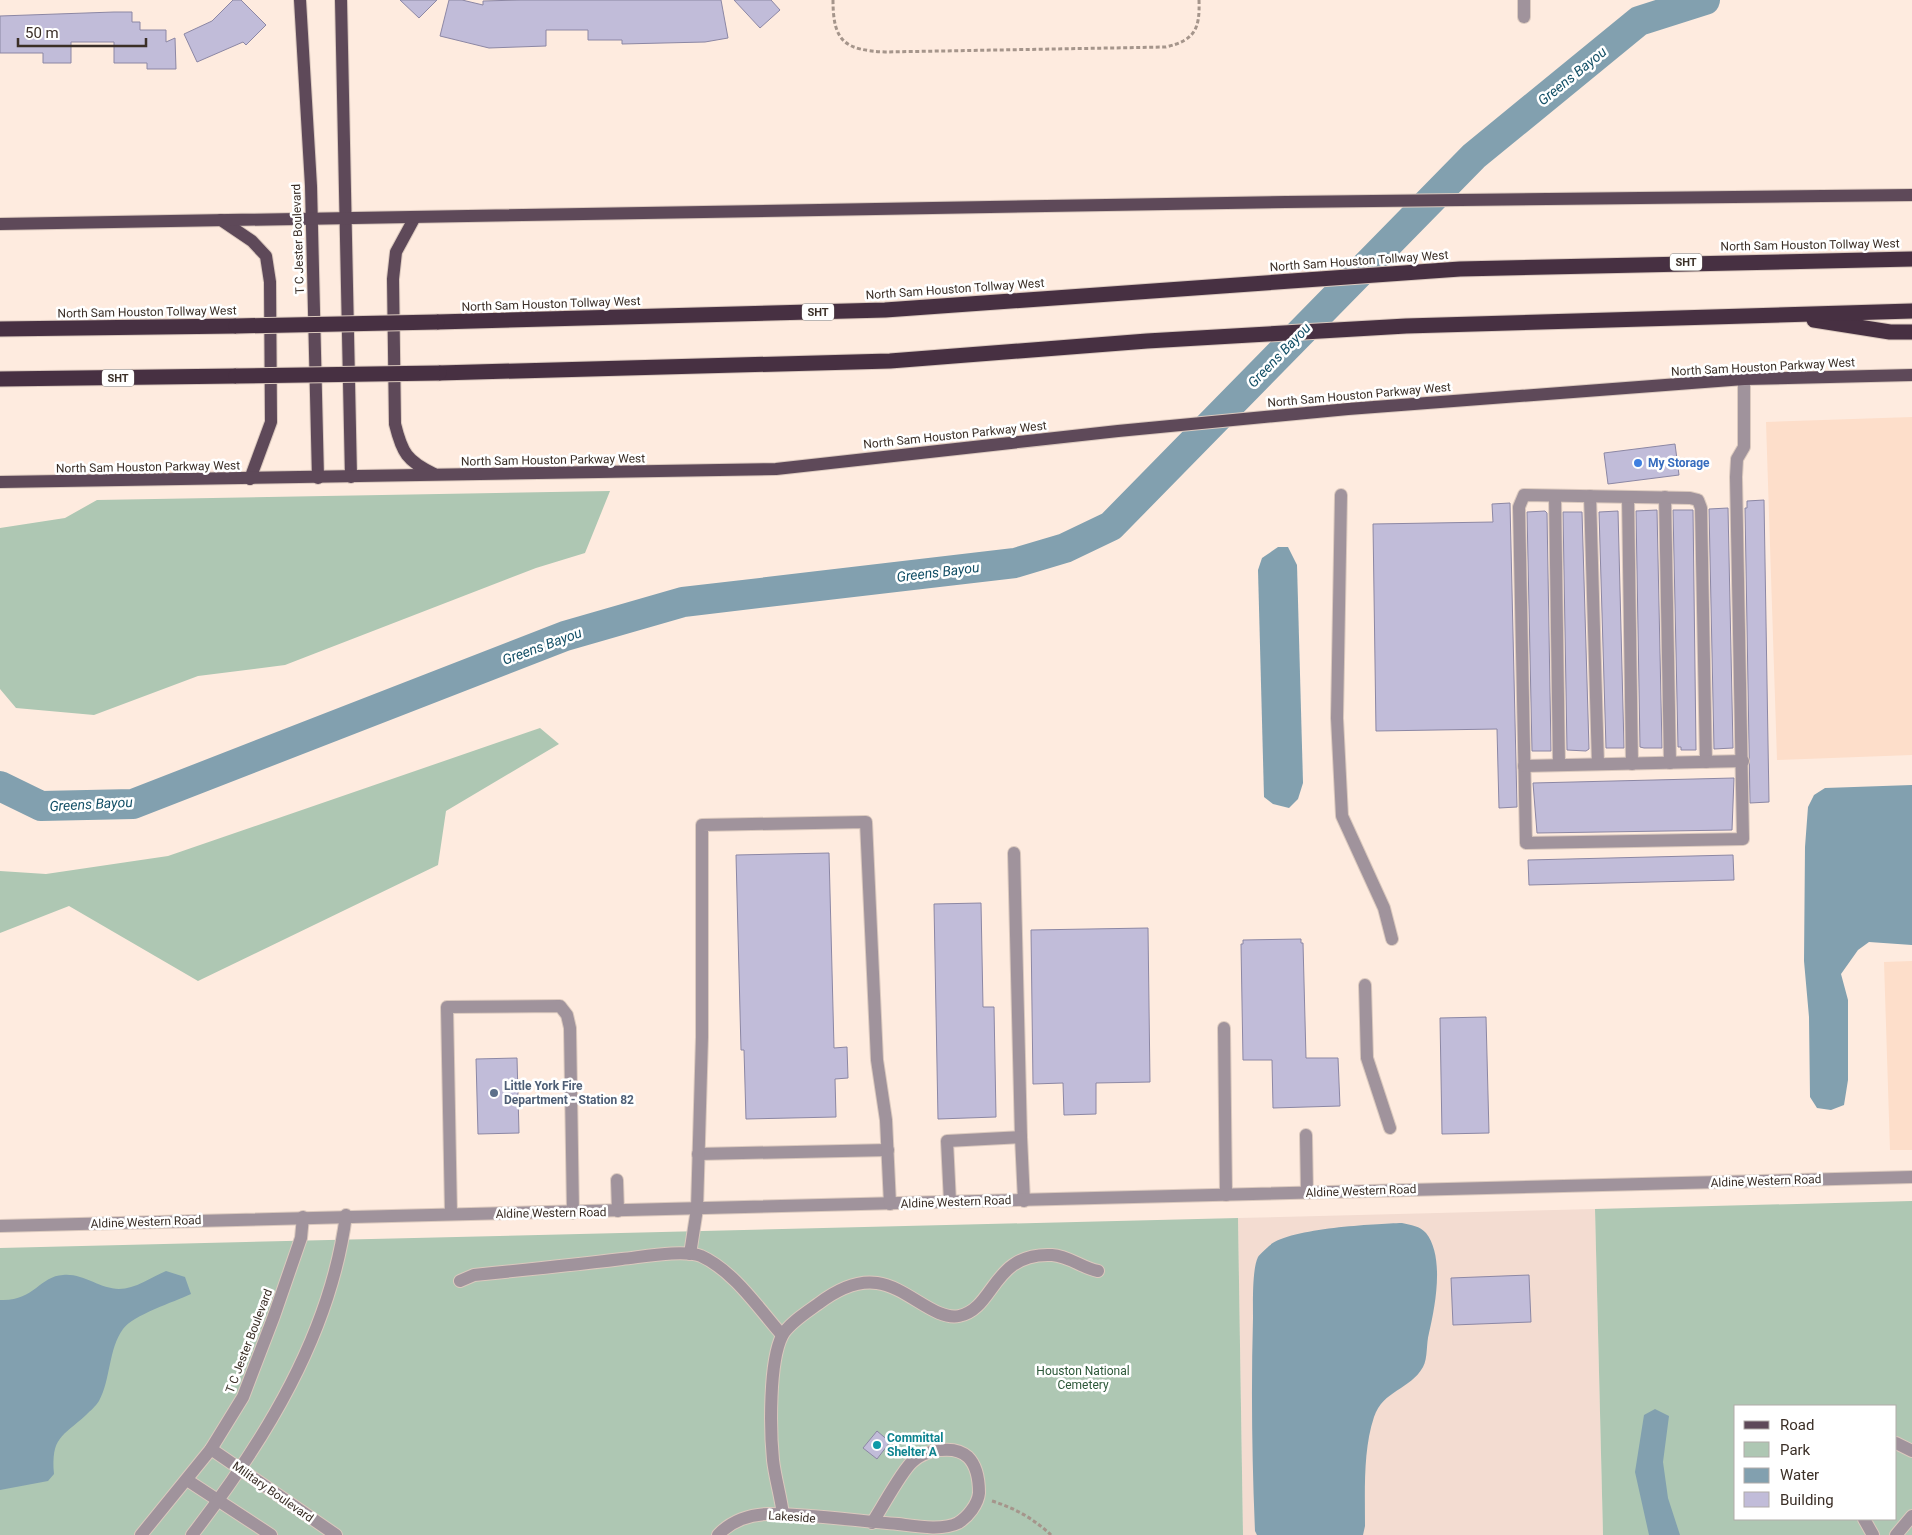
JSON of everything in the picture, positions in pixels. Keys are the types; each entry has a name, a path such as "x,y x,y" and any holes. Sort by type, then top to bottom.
{"highway":[{"name":"North Sam Houston Tollway West","path":"0,329 437,322 885,310 1460,269 1912,259"},
{"name":"SHT","path":"0,380 439,373 890,361 1147,341 1406,326 1773,313 1912,311"},
{"path":"1773,313 1890,332 1912,332"}],"main road":[{"name":"T C Jester Boulevard","path":"300,0 312,218 318,478"},
{"path":"341,0 351,477"},
{"path":"0,224 1286,202 1529,201 1912,195"},
{"path":"415,217 396,252 392,279 394,424 400,447 414,464 438,476"},
{"path":"221,220 252,241 266,256 270,282 271,422 250,479"},
{"name":"North Sam Houston Parkway West","path":"0,482 776,469 1118,431 1348,409 1744,379 1912,375"}],"street":[{"path":"1524,0 1524,17"},
{"path":"1706,762 1701,508 1698,500 1665,497 1524,495 1519,507 1526,843 1743,839 1736,476 1737,459 1744,447 1744,379"},
{"path":"1341,495 1337,718 1342,816 1384,908 1392,939"},
{"path":"1555,496 1558,765"},
{"path":"1590,496 1598,764"},
{"path":"1628,497 1632,764"},
{"path":"1665,497 1670,763"},
{"path":"1524,766 1742,761"},
{"path":"690,1254 697,1209 702,1037 702,825 866,822 877,1060 886,1120 890,1204"},
{"path":"1014,854 1024,1200"},
{"path":"1365,985 1367,1058 1390,1128"},
{"path":"451,1214 447,1007 526,1006 560,1006 567,1015 570,1028 573,1213"},
{"path":"1224,1028 1226,1195"},
{"path":"1306,1135 1306,1193"},
{"path":"950,1202 947,1140 1021,1137"},
{"path":"698,1154 888,1150"},
{"name":"Aldine Western Road","path":"0,1226 346,1216 618,1212 1912,1176"},
{"path":"616,1180 618,1212"},
{"path":"192,1535 241,1470 304,1358 331,1289 346,1216"},
{"name":"T C Jester Boulevard","path":"141,1535 211,1449 243,1397 277,1308 300,1238 304,1217"},
{"path":"460,1281 483,1274 647,1256 690,1254 716,1264 782,1335"},
{"path":"783,1516 772,1444 774,1365 782,1335 826,1298 860,1283 875,1282 893,1286 937,1312 952,1317 961,1316 972,1310 1002,1273 1026,1258 1052,1255 1064,1257 1088,1269 1098,1271"},
{"path":"1897,1444 1912,1451"},
{"name":"Military Boulevard","path":"211,1449 336,1535"},
{"path":"872,1522 912,1462 931,1451 950,1449 968,1457 979,1478 978,1498"},
{"path":"187,1480 271,1535"},
{"name":"Lakeside","path":"718,1535 726,1526 739,1520 769,1514 931,1527 957,1523 969,1514 978,1498"},
{"path":"1896,1535 1912,1516"},
{"path":"1865,1520 1873,1535"}],"path":[{"path":"833,0 834,24 840,38 846,44 867,51 885,52 1166,47 1181,42 1195,32 1200,17 1199,0"},
{"path":"978,1498 1016,1510 1040,1524 1052,1535"}],"shaded area":[{"path":"1912,417 1912,755 1777,760 1766,422"},
{"path":"1912,961 1912,1150 1890,1150 1884,962"},
{"path":"1595,1209 1603,1535 1243,1535 1238,1218"}],"green space":[{"path":"610,491 585,553 536,568 285,665 198,676 94,715 16,708 0,689 0,528 65,518 97,500"},
{"path":"540,728 559,744 446,811 438,865 198,981 69,906 0,933 0,871 46,874 168,856"},
{"path":"1912,1201 1912,1535 1603,1535 1595,1209"},
{"name":"Houston National Cemetery","path":"1238,1218 1243,1535 0,1535 0,1248"}],"water":[{"path":"1278,547 1288,547 1297,565 1303,783 1298,799 1289,808 1273,804 1264,797 1258,570 1262,558"},
{"path":"1912,785 1912,945 1869,942 1858,950 1841,974 1848,1000 1848,1080 1844,1105 1831,1110 1817,1108 1810,1097 1809,1017 1804,961 1805,847 1808,807 1814,795 1825,788"},
{"path":"1402,1223 1421,1229 1432,1243 1437,1268 1436,1296 1426,1359 1423,1367 1418,1375 1390,1395 1378,1408 1370,1430 1366,1457 1365,1526 1363,1535 1257,1535 1255,1531 1253,1478 1252,1371 1253,1287 1258,1257 1269,1246 1294,1235 1332,1228"},
{"path":"166,1271 185,1277 191,1294 144,1314 123,1329 112,1355 106,1383 99,1401 56,1445 54,1452 54,1474 48,1481 0,1490 0,1300 11,1300 21,1297 55,1276 78,1276 105,1287 119,1289 137,1285"},
{"path":"1655,1409 1669,1416 1663,1462 1668,1498 1680,1535 1649,1535 1635,1472 1644,1415"}],"building":[{"path":"233,0 241,0 266,25 246,45 243,42 197,62 184,34 212,21"},
{"path":"400,0 437,0 419,18"},
{"path":"449,0 462,0 483,5 483,1 520,0 721,0 728,38 705,42 622,44 622,40 588,40 588,30 546,30 546,46 489,48 440,36"},
{"path":"734,0 771,0 780,10 760,28"},
{"path":"132,12 132,22 140,22 140,30 166,30 166,42 175,38 176,69 147,69 147,63 114,63 114,42 71,42 71,63 43,63 43,53 0,53 0,16"},
{"path":"1675,444 1679,475 1608,484 1604,453"},
{"path":"1764,500 1769,802 1750,803 1745,508 1747,508 1747,501"},
{"path":"1510,503 1517,807 1499,808 1497,729 1376,731 1373,524 1493,522 1492,504"},
{"path":"1728,508 1733,748 1714,749 1709,509"},
{"path":"1657,510 1662,748 1644,748 1640,747 1636,511"},
{"path":"1673,510 1693,510 1696,750 1681,750 1681,747 1678,747"},
{"path":"1545,511 1547,513 1551,751 1532,751 1527,512"},
{"path":"1618,511 1624,748 1606,748 1599,512"},
{"path":"1563,512 1582,512 1589,749 1586,751 1567,750"},
{"path":"1734,778 1732,830 1537,833 1533,783"},
{"path":"829,853 834,1048 847,1047 848,1078 835,1079 836,1117 746,1119 744,1050 741,1050 736,855"},
{"path":"1733,855 1734,880 1529,885 1528,860"},
{"path":"981,903 983,1007 994,1007 996,1117 938,1119 934,904"},
{"path":"1148,928 1150,1082 1096,1083 1096,1114 1064,1115 1063,1083 1033,1084 1031,930"},
{"path":"1301,939 1301,943 1303,943 1306,1058 1338,1058 1340,1106 1273,1108 1272,1060 1243,1060 1241,944 1243,944 1243,940"},
{"path":"1486,1017 1489,1133 1442,1134 1440,1018"},
{"path":"517,1058 519,1133 478,1134 476,1059"},
{"path":"1529,1275 1531,1322 1453,1325 1451,1278"},
{"name":"Committal Shelter A","path":"877,1431 890,1442 877,1459 863,1448"}],"waterway":[{"name":"Greens Bayou","path":"0,786 41,806 133,804 565,636 683,602 1015,563 1065,548 1111,526 1474,156 1639,21 1705,0"}],"place":[{"name":"My Storage","path":"1638,463"},
{"name":"Little York Fire Department - Station 82","path":"494,1093"},
{"name":"Committal Shelter A","path":"877,1445"}]}
